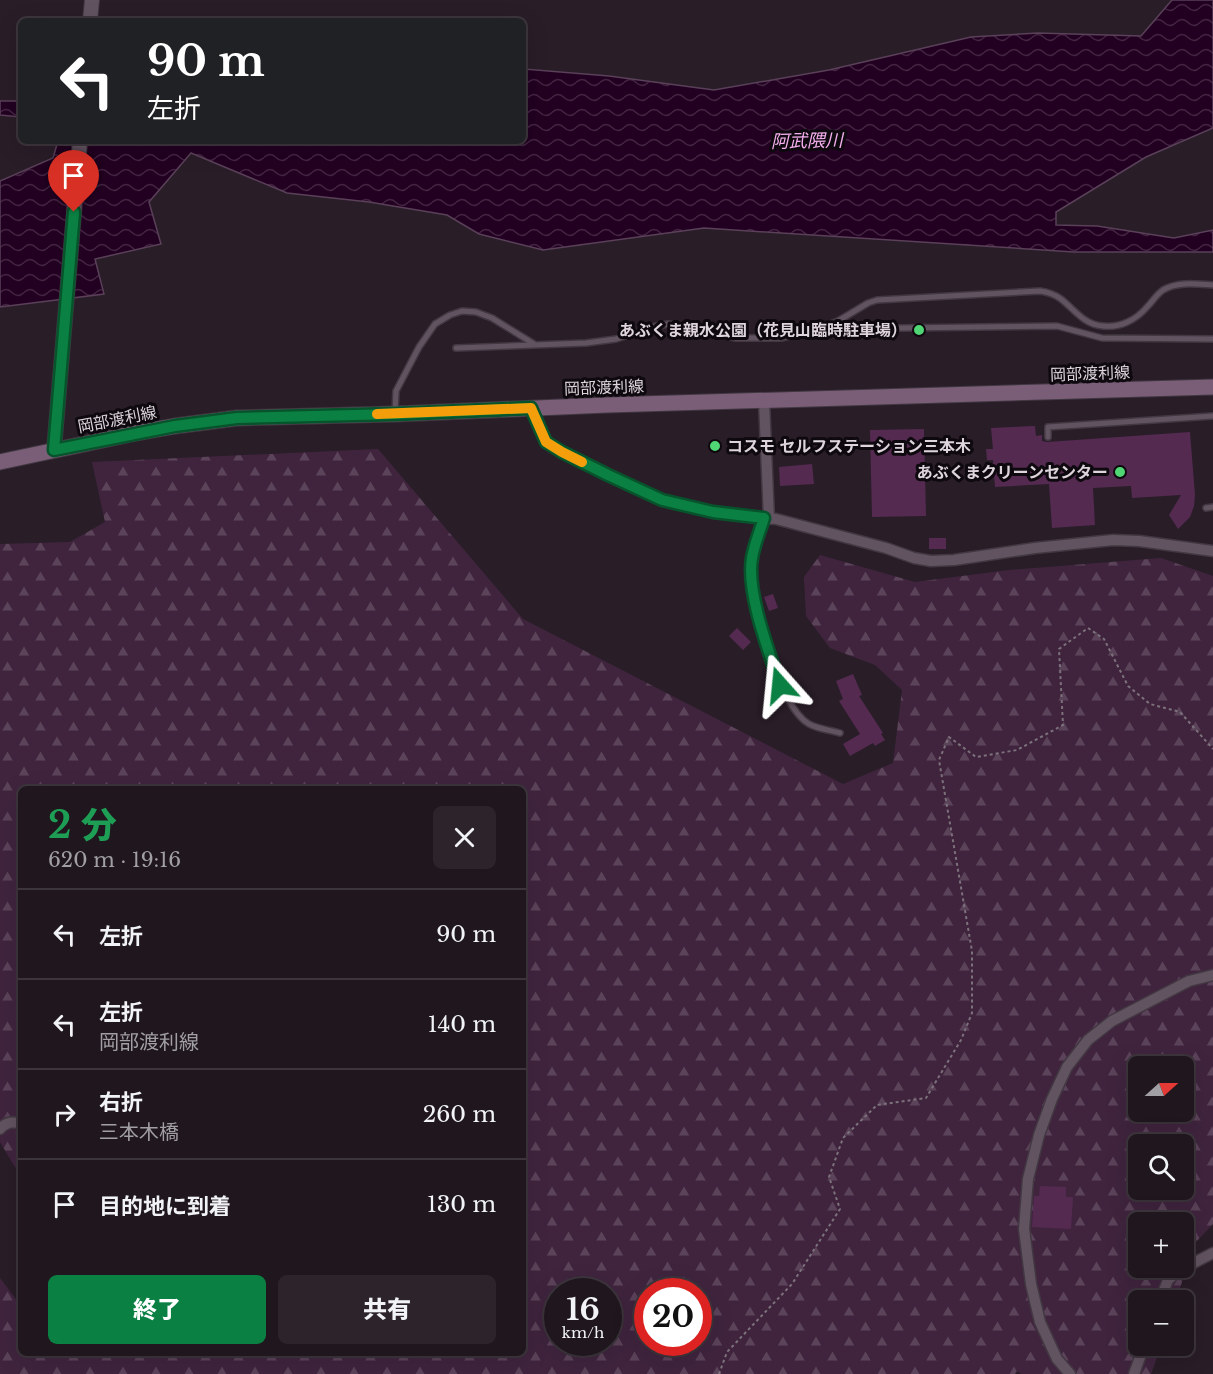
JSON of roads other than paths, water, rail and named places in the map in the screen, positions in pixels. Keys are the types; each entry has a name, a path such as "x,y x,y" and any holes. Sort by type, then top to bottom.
{"main road":[{"name":"岡部渡利線","path":"0,462 175,426 237,418 1213,387"}],"street":[{"path":"90,18 92,0"},
{"path":"54,450 80,144"},
{"path":"764,401 766,518"},
{"path":"531,408 546,442 662,500 713,512 766,518 875,545 914,558 931,561 954,560 1113,540 1139,541 1213,551"},
{"path":"1070,1374 1058,1359 1040,1322 1031,1284 1024,1229 1028,1179 1039,1135 1067,1067 1088,1040 1112,1021 1189,981 1213,975"},
{"path":"0,1128 9,1122 18,1123"},
{"path":"1164,1290 1168,1280 1178,1270 1213,1253"},
{"path":"1134,1374 1140,1356"}],"lane":[{"path":"456,348 586,343 616,339 668,324 736,338 781,338 819,329 878,300 1040,291 1060,298 1090,324 1121,325 1136,318 1164,289 1190,284 1213,285"},
{"path":"395,414 396,392 419,347 435,324 450,315 462,311 476,312 492,318 536,345"},
{"path":"819,329 1057,326 1102,338 1213,339"},
{"path":"1048,437 1048,427 1213,416"},
{"path":"1206,508 1213,507"},
{"path":"766,518 752,559 751,576 760,622 780,685 792,709 808,724 840,733"}],"water":[{"name":"阿武隈川","path":"1172,0 1213,0 1213,128 1146,157 1056,212 1056,225 1097,226 1174,238 1213,230 1213,252 1074,252 704,228 543,250 479,234 447,215 369,202 287,193 191,153 149,202 161,244 95,259 104,294 0,307 0,181 53,158 57,144 526,144 526,69 609,76 714,90 829,70 971,37 1038,33 1141,36"},
{"path":"0,101 18,101 18,117 0,115"}],"place":[{"name":"あぶくま親水公園（花見山臨時駐車場）","path":"919,330"},
{"name":"コスモ セルフステーション三本木","path":"715,446"},
{"name":"あぶくまクリーンセンター","path":"1120,472"}]}
